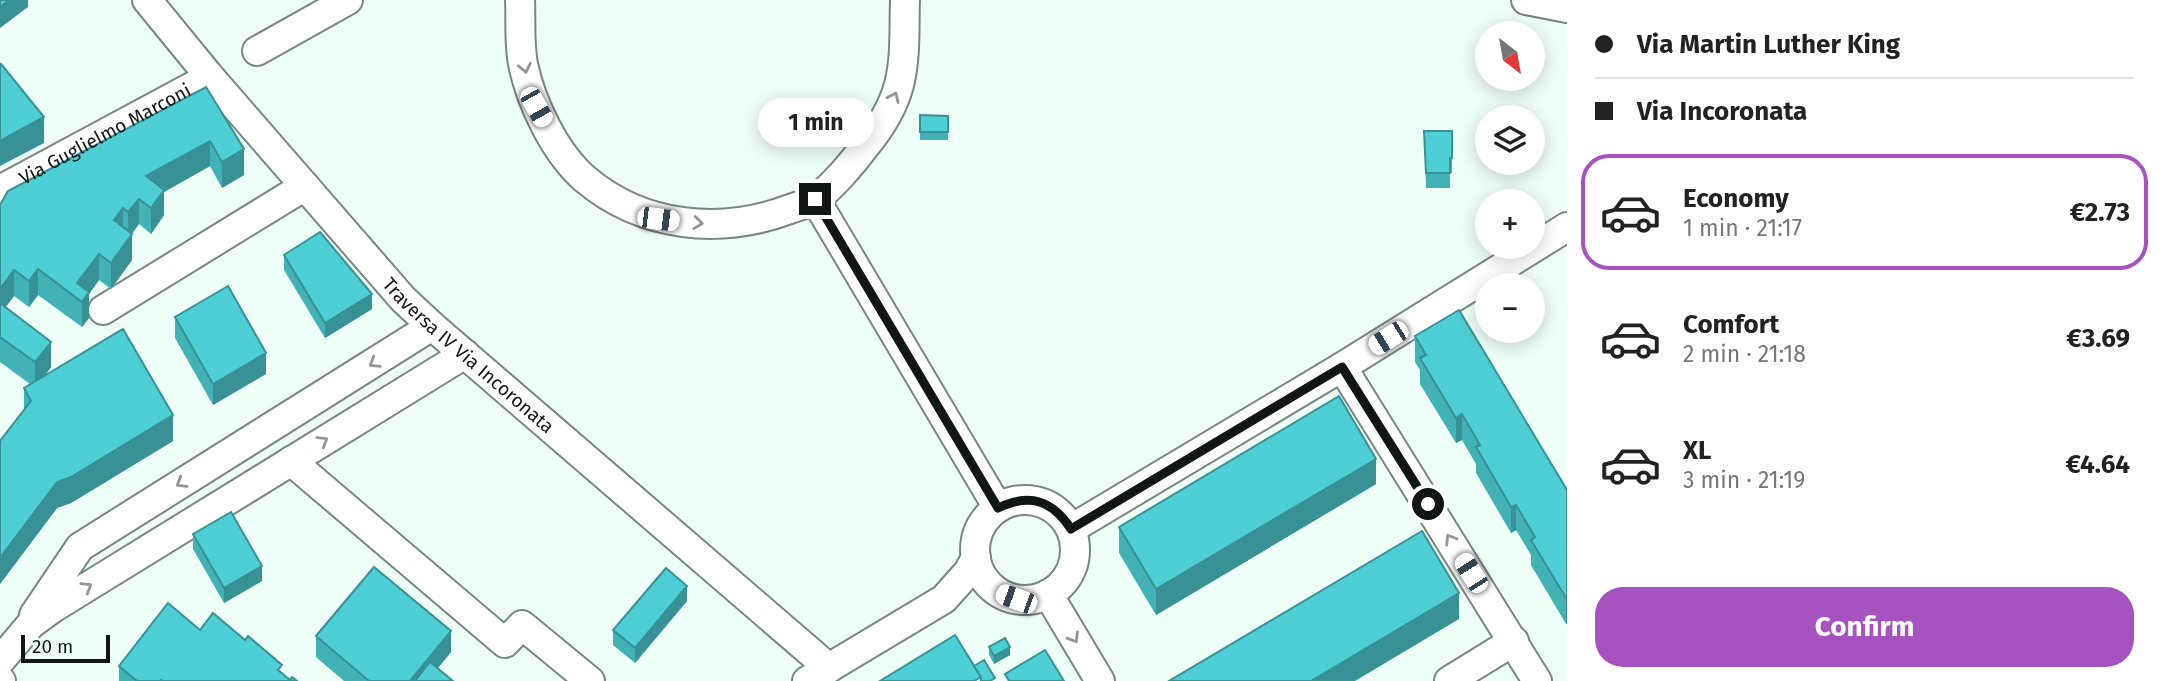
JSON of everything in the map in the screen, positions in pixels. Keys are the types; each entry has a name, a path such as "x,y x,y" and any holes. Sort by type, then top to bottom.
{"street":[{"name":"Traversa IV Via Incoronata","path":"148,0 210,77 403,299 818,674"},
{"path":"257,51 348,0"},
{"path":"520,0 523,63 536,107 555,143 584,178 617,202 658,219 712,225 766,218 815,199 853,163 881,127 899,86 904,52 905,0"},
{"path":"1526,0 1567,8"},
{"name":"Via Guglielmo Marconi","path":"0,191 210,77"},
{"path":"103,310 305,186"},
{"path":"815,199 998,508"},
{"path":"1071,529 1342,367 1567,227"},
{"path":"31,624 35,611 80,547 432,326"},
{"path":"0,661 31,624 52,608 465,354"},
{"path":"1342,367 1537,681"},
{"path":"291,461 505,643 522,625 590,681"},
{"path":"944,599 982,592 1000,593 1016,599 1032,599 1048,594 1060,586 1075,559 1075,544 1071,529 1057,512 1039,501 1011,502 998,508 987,517 980,530 976,558 989,584 1000,593"},
{"path":"818,674 944,599 968,572 976,558"},
{"path":"1048,594 1100,681"},
{"path":"1449,681 1514,641"}],"building":[{"path":"0,0 9,0 0,7"},
{"path":"0,65 44,117 0,141"},
{"path":"206,87 244,149 222,162 210,141 146,176 164,190 151,208 139,199 128,212 123,208 114,220 132,234 111,263 99,254 77,283 89,292 82,302 38,269 29,281 14,270 0,289 0,205 8,191"},
{"path":"920,115 948,116 948,132 920,132"},
{"path":"1424,131 1452,131 1450,173 1426,173"},
{"path":"320,232 372,294 325,323 284,255"},
{"path":"228,286 266,353 213,384 175,317"},
{"path":"0,303 51,342 35,362 0,337"},
{"path":"1459,310 1475,337 1475,343 1479,343 1567,490 1566,598 1531,540 1535,537 1516,505 1511,507 1476,447 1480,445 1462,414 1456,418 1420,358 1426,355 1415,336"},
{"path":"123,329 173,415 71,477 57,482 0,558 0,441 31,401 24,388"},
{"path":"1339,396 1376,459 1156,589 1119,527"},
{"path":"231,512 262,566 224,588 193,534"},
{"path":"1422,531 1459,593 1311,681 1169,681"},
{"path":"374,567 451,631 410,681 369,681 316,636"},
{"path":"666,568 687,586 635,648 613,630"},
{"path":"168,603 200,630 213,613 245,640 248,636 282,665 278,670 290,680 292,677 297,681 137,681 119,666"},
{"path":"955,635 981,677 974,681 880,681"},
{"path":"1005,638 1010,647 994,656 989,647"},
{"path":"1045,650 1064,681 1009,681 1005,674"},
{"path":"984,660 995,678 990,681 981,681 974,666"},
{"path":"430,662 453,681 415,681"}],"route":[{"path":"815,199 998,508 1011,502 1039,501 1063,516 1071,529 1342,367 1428,504"}]}
